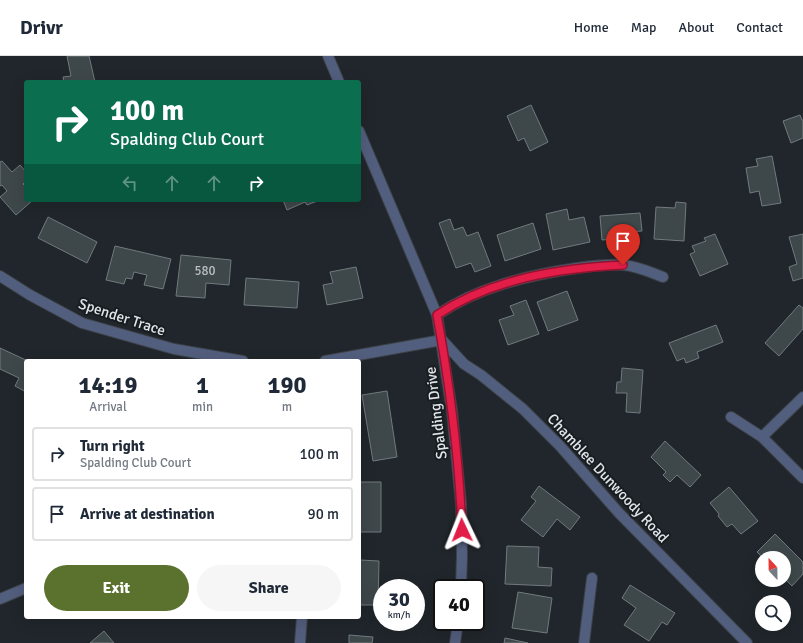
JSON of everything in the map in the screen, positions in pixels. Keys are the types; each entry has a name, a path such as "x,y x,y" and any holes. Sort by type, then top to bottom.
{"street":[{"path":"328,56 338,80"},
{"name":"Spalding Drive","path":"361,135 437,315 452,411 461,504 462,555 461,579"},
{"path":"437,315 453,305 503,284 560,271 592,266 623,265 644,270 663,277"},
{"name":"Spender Trace","path":"0,276 30,295 82,323 174,349 232,359"},
{"path":"336,359 442,340"},
{"name":"Chamblee Dunwoody Road","path":"442,340 464,364 481,375 523,409 560,446 619,513 748,643"},
{"path":"762,437 803,397"},
{"path":"731,417 762,437 803,478"},
{"path":"584,643 592,578"},
{"path":"0,599 24,589"},
{"path":"300,643 302,619"},
{"path":"455,643 457,631"}],"building":[{"path":"67,56 89,56 95,80 64,80 63,77 71,76"},
{"path":"531,105 548,142 530,151 524,138 518,141 507,116"},
{"path":"800,115 803,120 803,138 791,143 783,121"},
{"path":"772,156 781,203 762,206 759,191 750,193 746,168 758,166 756,159"},
{"path":"2,161 12,172 20,165 24,170 24,202 31,202 16,215 0,197 7,191 2,185 0,186 0,162"},
{"path":"284,202 305,202 287,210"},
{"path":"305,202 315,202 307,205"},
{"path":"676,202 686,203 684,241 654,239 656,207 675,208"},
{"path":"567,209 569,220 584,217 590,242 553,250 546,214"},
{"path":"640,213 642,231 628,232 628,238 602,240 600,216"},
{"path":"48,217 97,242 87,263 38,238"},
{"path":"450,219 454,230 463,227 467,236 478,232 491,266 475,272 471,263 456,268 439,223"},
{"path":"533,223 541,249 505,261 497,235"},
{"path":"715,234 728,264 700,276 690,254 695,252 692,246 706,241 704,238"},
{"path":"803,234 803,278 793,281 789,267 797,264 789,237"},
{"path":"115,246 171,259 163,289 144,285 147,275 134,272 132,279 126,278 124,284 106,280"},
{"path":"181,255 231,260 229,285 206,283 205,298 176,296"},
{"path":"356,267 363,298 327,305 323,285 333,283 330,272"},
{"path":"246,278 299,282 297,308 244,305"},
{"path":"567,291 578,320 548,331 537,302"},
{"path":"526,300 539,334 508,345 499,320 514,315 510,306"},
{"path":"799,305 803,308 803,329 779,356 765,343"},
{"path":"716,325 723,342 697,352 699,358 686,363 684,358 677,361 669,343"},
{"path":"0,348 24,359 24,391 15,386 19,378 0,369"},
{"path":"622,368 643,370 640,413 626,412 627,393 616,393 617,382 621,382"},
{"path":"387,391 397,457 373,461 362,395"},
{"path":"665,441 701,475 690,487 677,475 670,482 663,475 666,472 651,457"},
{"path":"361,482 381,482 381,532 361,532"},
{"path":"539,486 580,517 570,530 557,519 543,537 521,520 536,501 531,497"},
{"path":"729,487 758,521 741,534 732,524 727,527 710,503"},
{"path":"775,534 803,562 803,574 792,586 791,551 758,551"},
{"path":"507,546 539,547 538,567 552,568 551,586 505,584"},
{"path":"361,560 379,561 379,579 373,579 373,605 361,605"},
{"path":"630,585 675,613 667,625 662,622 649,641 624,625 636,608 622,598"},
{"path":"518,592 552,598 547,633 512,628"},
{"path":"104,631 114,643 90,643"},
{"path":"349,635 373,637 372,643 349,643"},
{"path":"505,638 528,643 504,643"}],"route":[{"path":"462,530 452,411 437,315 453,305 503,284 560,271 592,266 623,265"}]}
